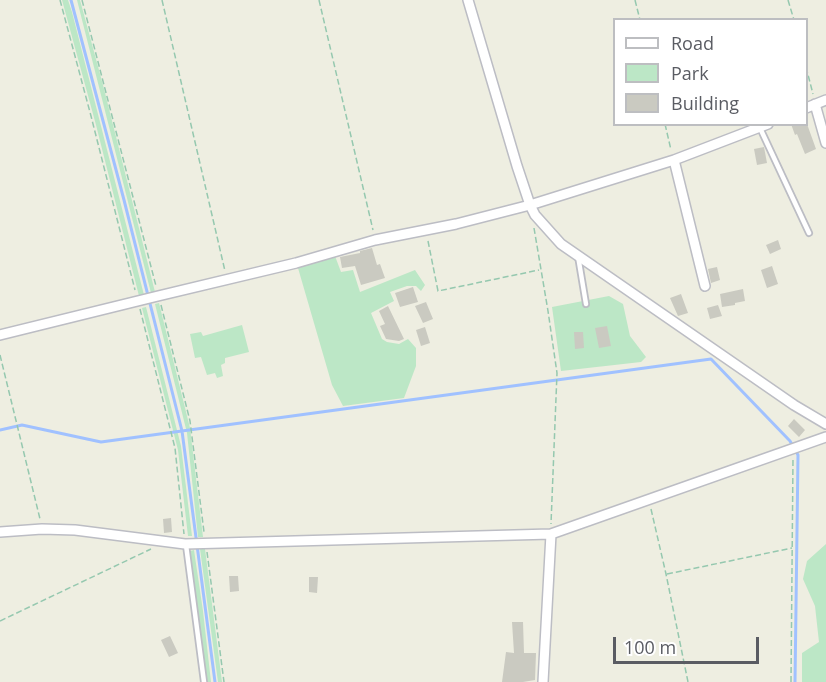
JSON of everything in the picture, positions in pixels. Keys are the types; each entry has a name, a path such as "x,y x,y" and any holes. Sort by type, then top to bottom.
{"street":[{"path":"468,0 517,166 530,205 536,215 561,244 794,405 826,424"},
{"path":"826,100 811,106 826,143"},
{"path":"0,335 296,263 375,240 456,224 530,205 674,160 764,126"},
{"path":"674,160 705,286"},
{"path":"0,532 42,529 75,530 185,544 551,534 826,437"},
{"path":"543,682 551,534"}],"lane":[{"path":"764,126 809,233"},
{"path":"578,256 585,304"},
{"path":"185,544 204,682"}],"path":[{"path":"60,0 175,448 185,544"},
{"path":"82,0 190,420 224,682"},
{"path":"162,0 228,279"},
{"path":"319,0 375,240"},
{"path":"635,0 640,18"},
{"path":"788,0 793,18"},
{"path":"808,77 811,106"},
{"path":"666,126 674,160"},
{"path":"536,215 533,228 557,374 551,534"},
{"path":"425,230 438,291 540,270"},
{"path":"0,355 42,529"},
{"path":"791,449 794,460 791,682"},
{"path":"649,499 688,682"},
{"path":"0,621 168,541"},
{"path":"666,574 792,548"}],"green space":[{"path":"62,0 68,0 72,12 144,295 139,296"},
{"path":"77,0 80,0 103,85 155,292 151,293"},
{"path":"335,256 341,272 353,270 360,292 415,270 425,285 421,291 416,286 407,286 390,292 394,301 371,313 382,339 399,344 408,339 416,348 416,366 404,398 343,406 332,385 298,268"},
{"path":"609,296 623,304 630,336 646,357 641,362 561,371 552,307"},
{"path":"159,303 190,428 203,537 198,537 187,433 155,304"},
{"path":"146,307 181,446 192,536 188,536 178,450 142,308"},
{"path":"242,325 249,352 225,358 225,363 221,365 223,376 217,378 215,373 207,375 201,357 195,358 190,334 201,332 203,336"},
{"path":"826,544 826,682 802,682 802,653 819,642 815,606 803,579 807,561"},
{"path":"200,549 205,549 222,682 218,682"},
{"path":"194,550 211,682 207,682 198,618 190,551"}],"building":[{"path":"792,126 808,126 816,149 805,154 797,134 795,135"},
{"path":"764,147 767,163 757,165 754,149"},
{"path":"778,240 781,249 770,254 766,245"},
{"path":"372,248 377,265 380,264 385,278 361,285 355,266 342,268 340,257"},
{"path":"772,266 778,284 767,288 761,270"},
{"path":"717,267 720,280 711,283 708,269"},
{"path":"413,287 418,302 400,307 395,293"},
{"path":"743,289 745,301 722,307 720,294"},
{"path":"681,294 688,313 678,316 670,298"},
{"path":"426,302 433,319 423,323 415,306"},
{"path":"718,305 722,316 710,319 707,308"},
{"path":"388,306 404,339 399,341 386,339 380,326 385,324 379,311"},
{"path":"607,326 611,346 599,348 595,328"},
{"path":"425,327 430,343 421,346 416,330"},
{"path":"574,332 583,332 584,348 575,349"},
{"path":"794,419 805,430 799,437 788,426"},
{"path":"171,518 172,532 164,533 163,519"},
{"path":"229,576 238,576 239,591 230,592"},
{"path":"309,577 318,577 317,593 309,592"},
{"path":"512,622 523,622 524,653 536,653 535,680 502,682 506,652 514,653"},
{"path":"170,636 178,653 169,657 161,640"}],"waterway":[{"path":"71,0 182,431 215,682"},
{"path":"0,430 22,425 101,442 711,359 790,441 798,455 795,682"}]}
